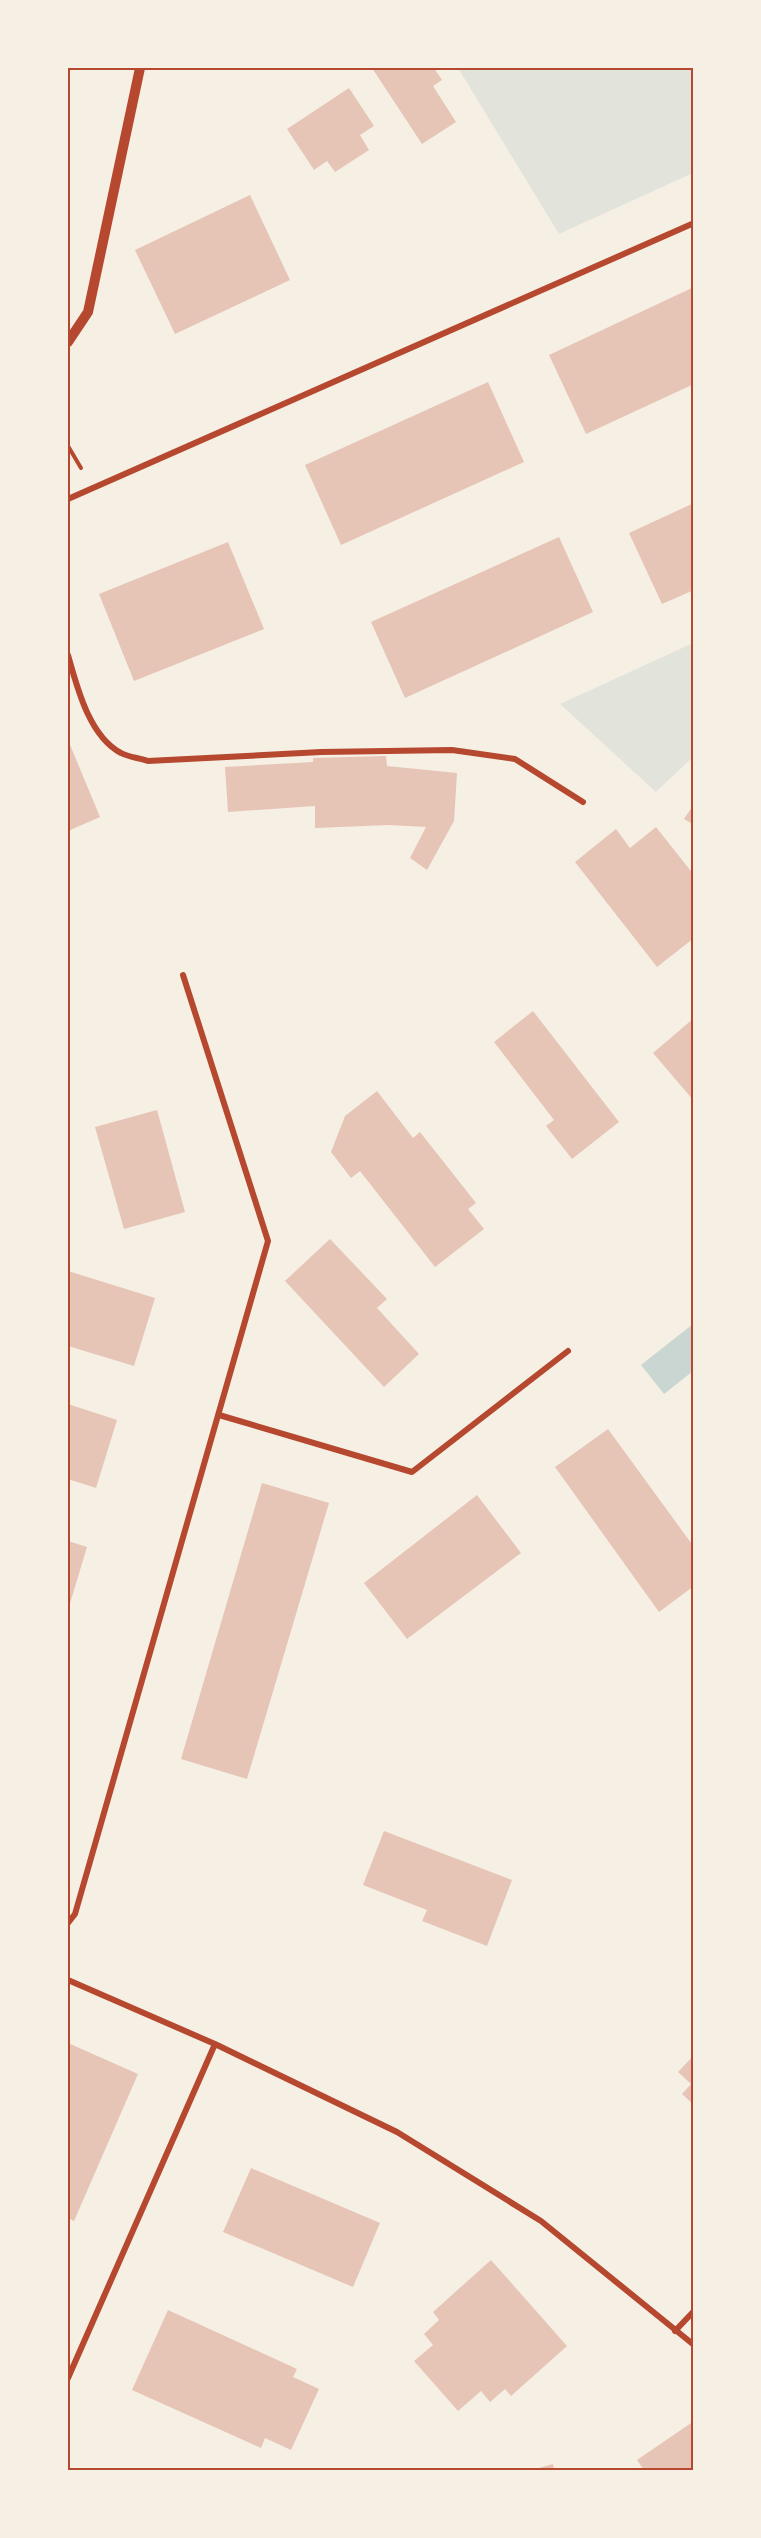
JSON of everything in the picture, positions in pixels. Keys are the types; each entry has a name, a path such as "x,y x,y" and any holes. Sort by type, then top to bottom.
{"street":[{"path":"68,342 88,312 140,68"},
{"path":"68,499 693,223"},
{"path":"68,656 80,695 97,731 120,753 148,761 321,752 452,750 515,759 583,802"},
{"path":"68,1923 75,1914 268,1241 183,975"},
{"path":"219,1415 412,1472 568,1351"},
{"path":"68,1980 215,2044 397,2132 531,2215 693,2345"},
{"path":"68,2378 215,2044"},
{"path":"675,2331 693,2311"}],"shaded area":[{"path":"458,68 693,68 693,173 559,234"},
{"path":"693,643 693,757 656,792 560,704"},
{"path":"693,1324 693,1371 664,1394 641,1365"}],"building":[{"path":"372,68 434,68 442,80 433,86 456,122 422,144"},
{"path":"349,88 374,126 360,135 369,150 335,172 327,161 314,170 287,129"},
{"path":"250,195 290,280 175,334 135,250"},
{"path":"694,287 694,384 586,434 549,355"},
{"path":"488,382 524,462 341,545 305,465"},
{"path":"694,503 694,590 662,604 629,533"},
{"path":"559,537 593,612 405,698 371,622"},
{"path":"228,542 264,629 134,681 99,594"},
{"path":"68,740 100,817 68,831"},
{"path":"386,756 387,766 457,773 454,821 427,870 410,858 426,827 389,825 315,828 315,806 228,812 225,767 313,762 313,758"},
{"path":"694,804 694,825 684,819"},
{"path":"656,827 694,875 694,938 657,967 575,862 616,829 630,848"},
{"path":"533,1011 619,1122 572,1159 546,1126 554,1120 494,1042"},
{"path":"694,1018 694,1101 653,1053"},
{"path":"377,1091 413,1138 420,1132 476,1203 468,1209 484,1229 435,1267 360,1171 351,1178 331,1152 345,1116"},
{"path":"157,1110 185,1212 124,1229 95,1127"},
{"path":"330,1239 387,1299 377,1308 419,1354 384,1387 285,1281"},
{"path":"68,1271 155,1298 134,1366 68,1346"},
{"path":"68,1404 117,1420 96,1488 68,1479"},
{"path":"608,1429 694,1547 694,1586 659,1612 555,1467"},
{"path":"262,1483 329,1503 247,1779 181,1759"},
{"path":"477,1495 521,1553 407,1639 364,1583"},
{"path":"68,1541 87,1547 68,1610"},
{"path":"384,1831 512,1880 487,1946 422,1921 427,1910 363,1885"},
{"path":"68,2043 138,2074 74,2221 68,2218"},
{"path":"694,2055 694,2105 682,2094 691,2084 678,2072"},
{"path":"251,2168 380,2223 353,2287 223,2232"},
{"path":"491,2260 567,2346 511,2396 505,2389 490,2402 481,2391 458,2411 414,2361 433,2345 424,2334 439,2320 433,2312"},
{"path":"168,2310 297,2369 293,2377 319,2389 291,2450 265,2438 261,2448 132,2390"},
{"path":"694,2421 694,2470 644,2470 637,2460"},
{"path":"553,2464 554,2470 532,2470"}]}
